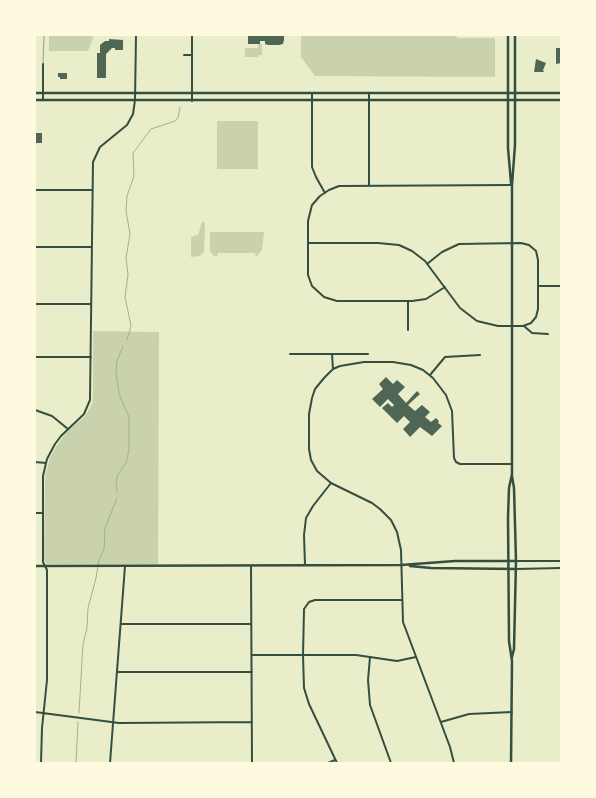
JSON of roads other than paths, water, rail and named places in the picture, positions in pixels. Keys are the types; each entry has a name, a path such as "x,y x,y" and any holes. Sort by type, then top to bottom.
{"main road":[{"path":"508,35 508,163 512,186"},
{"path":"512,661 514,650 516,569 512,474 511,326 515,35"},
{"path":"35,93 561,93"},
{"path":"35,100 561,100"},
{"path":"511,763 512,661 509,641 508,561 509,488 512,474"},
{"path":"35,566 305,566 516,561"},
{"path":"401,565 430,568 516,569"}],"street":[{"path":"41,763 41,740 47,680 47,570 42,562 42,484 46,463 55,444 82,417 88,407 91,395 93,162 99,149 127,125 133,114 136,35"},
{"path":"192,35 192,100"},
{"path":"184,55 192,55"},
{"path":"43,64 43,100"},
{"path":"312,93 312,167 324,193"},
{"path":"369,93 369,186"},
{"path":"445,287 426,299 408,301 337,301 327,299 318,293 312,286 308,275 310,211 316,201 324,193 339,186 512,186"},
{"path":"35,190 92,190"},
{"path":"308,243 394,244 412,251 427,264 460,308 472,318 490,325 524,326 533,322 536,317 538,309 538,260 536,251 524,243 459,244 442,252 427,264"},
{"path":"35,247 92,247"},
{"path":"538,286 561,286"},
{"path":"408,301 408,330"},
{"path":"35,304 91,304"},
{"path":"524,326 532,333 548,334"},
{"path":"290,354 368,354"},
{"path":"332,354 334,369"},
{"path":"430,375 445,357 480,355"},
{"path":"35,357 91,357"},
{"path":"454,763 450,746 403,622 399,538 387,516 372,503 331,483 317,471 311,460 309,445 310,402 316,389 334,369 355,362 393,362 411,365 430,375 444,390 454,421 454,458 456,462 460,464 512,464"},
{"path":"35,410 52,416 68,429"},
{"path":"35,462 46,463"},
{"path":"305,566 304,535 306,518 331,483"},
{"path":"35,513 42,513"},
{"path":"516,561 561,561"},
{"path":"110,763 125,566"},
{"path":"251,566 252,763"},
{"path":"516,569 561,568"},
{"path":"337,763 306,695 303,680 303,612 306,605 315,600 401,600"},
{"path":"121,624 252,624"},
{"path":"252,655 356,655 396,661 416,657"},
{"path":"370,657 368,680 370,705 391,763"},
{"path":"117,672 252,672"},
{"path":"35,712 114,722 252,722"},
{"path":"441,722 469,714 512,712"},
{"path":"328,763 335,760"}],"lane":[{"path":"43,64 44,35"}],"waterway":[{"path":"127,340 131,326 125,297 128,275 126,258 130,234 126,211 127,196 134,176 133,153 151,129 175,121 178,118 180,107"},
{"path":"117,492 116,482 118,474 126,463 129,450 129,417 119,394 116,371 117,361 123,346"},
{"path":"79,713 83,644 87,628 88,608 99,560 104,549 105,528 117,498"},
{"path":"76,763 78,722"}]}
